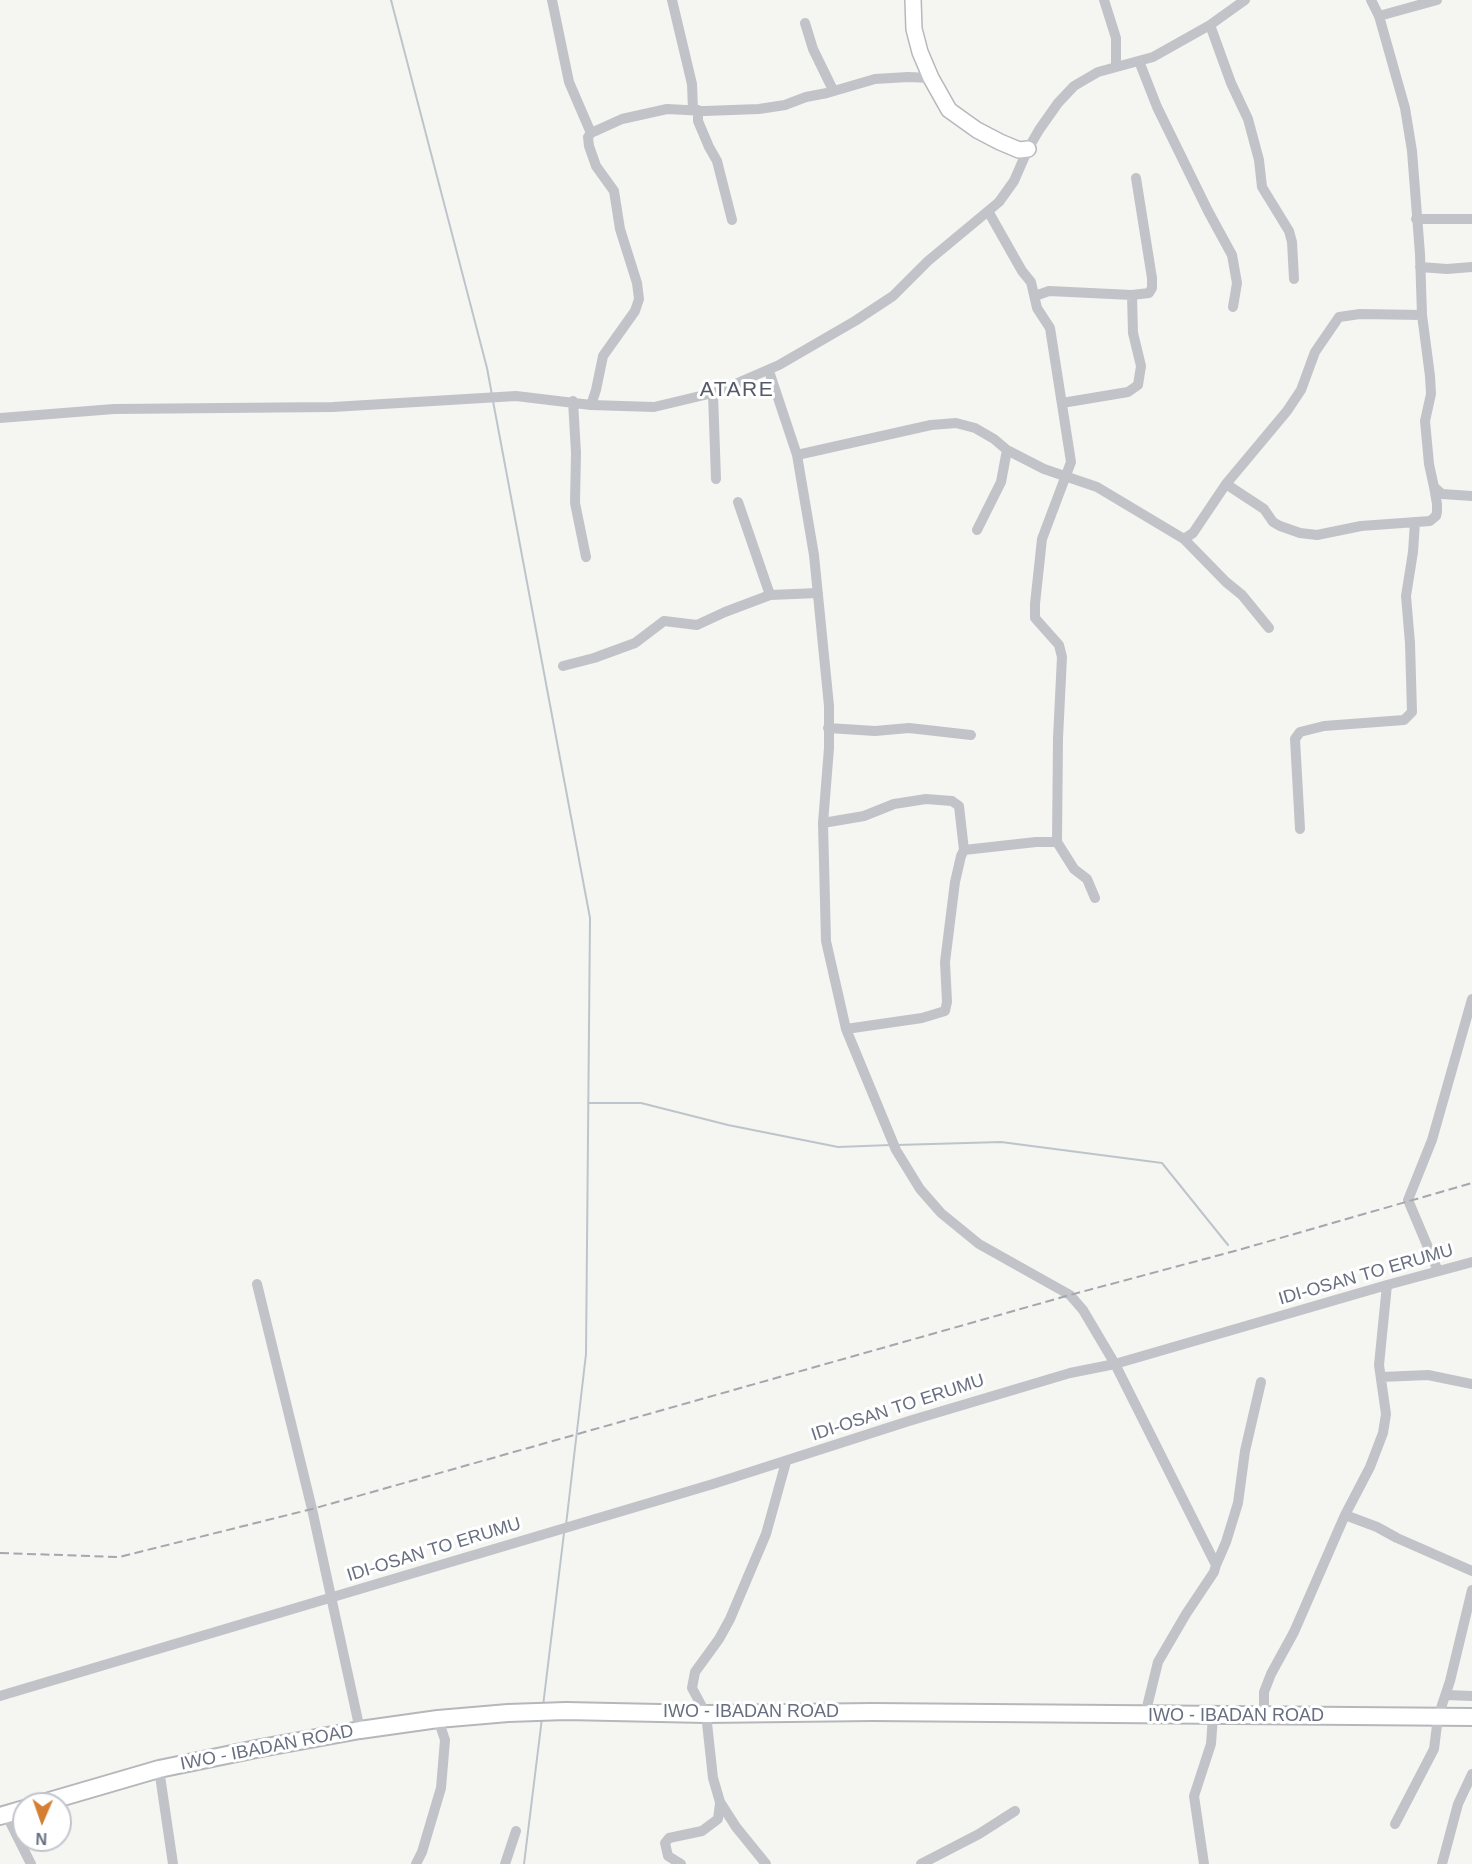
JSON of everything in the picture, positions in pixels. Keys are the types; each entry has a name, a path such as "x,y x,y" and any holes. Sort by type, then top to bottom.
{"main road":[{"name":"IWO - IBADAN ROAD","path":"72,1794 159,1769 360,1730 438,1719 566,1711 705,1714 872,1712 1472,1717"}],"street":[{"path":"552,0 569,82 591,133"},
{"path":"672,0 692,84 698,121 717,161 732,220"},
{"path":"913,0 914,29 920,52 949,110 1000,142 1019,150 1028,149"},
{"path":"1104,0 1116,38 1116,66"},
{"path":"0,418 114,409 333,407 520,396 591,405 654,407 713,394 769,371 893,296 928,261 999,202 1014,181 1028,149 1058,103 1074,87 1098,72 1153,57 1210,25 1244,0"},
{"path":"1226,484 1264,509 1273,522 1300,533 1317,535 1361,526 1430,521 1436,516 1437,504 1426,439 1425,421 1431,394 1422,315 1412,152 1405,108 1379,16 1371,0"},
{"path":"1379,16 1437,0"},
{"path":"805,23 813,49 834,90"},
{"path":"1210,25 1231,83 1248,119 1259,160 1262,187 1289,231 1292,242 1294,279"},
{"path":"1138,60 1157,107 1232,255 1238,283 1233,307"},
{"path":"591,405 603,356 635,311 639,299 637,283 622,237 614,191 596,166 589,146 588,137 591,133 622,119 645,113 667,110 759,109 785,105 806,96 875,79 908,76 931,78"},
{"path":"1035,296 1049,291 1132,295 1149,293 1152,288 1152,278 1136,178"},
{"path":"988,211 1030,282 1037,308 1050,328 1062,403 1071,462 1042,539 1035,618 1059,645 1062,657 1058,738 1058,842 1074,869 1087,879 1095,898"},
{"path":"1416,219 1472,219"},
{"path":"1419,267 1472,267"},
{"path":"1062,403 1128,392 1138,385 1141,366 1132,333 1132,295"},
{"path":"1184,539 1193,533 1226,484 1265,439 1296,397 1307,377 1315,352 1339,317 1360,314 1422,315"},
{"path":"769,371 796,456 814,555 829,706 829,748 823,823 826,941 846,1029 896,1150 920,1188 941,1213 979,1244 1070,1295 1083,1310 1116,1364 1216,1565"},
{"path":"713,394 716,479"},
{"path":"573,402 576,453 575,503 586,557"},
{"path":"796,456 931,425 956,423 975,428 1007,450 1044,469 1097,487 1184,539 1242,595 1269,628"},
{"path":"977,530 1002,482 1007,450"},
{"path":"1434,487 1442,494 1472,496"},
{"path":"738,502 771,595"},
{"path":"1300,829 1295,739 1300,732 1324,726 1404,720 1412,712 1406,596 1415,522"},
{"path":"563,666 594,658 635,643 664,621 697,625 724,612 771,595 818,593"},
{"path":"828,728 874,730 909,728 971,735"},
{"path":"823,823 864,816 894,804 926,799 952,801 958,806 964,850 960,856 945,963 947,1002 945,1011 922,1018 846,1029"},
{"path":"964,850 1036,842 1058,842"},
{"path":"1438,1271 1408,1200 1432,1140 1472,999"},
{"name":"IDI-OSAN TO ERUMU","path":"0,1696 786,1462 909,1421 1050,1379 1116,1364 1472,1262"},
{"path":"257,1284 335,1596 360,1730"},
{"path":"1264,1716 1264,1692 1271,1674 1294,1632 1345,1515 1370,1467 1383,1433 1386,1414 1380,1348 1387,1285"},
{"path":"1381,1377 1428,1375 1472,1383"},
{"path":"1145,1715 1158,1662 1214,1572 1226,1542 1238,1503 1245,1451 1261,1382"},
{"path":"766,1864 720,1803 713,1778 705,1714 692,1688 693,1677 730,1619 766,1534 786,1462"},
{"path":"1345,1515 1377,1527 1472,1571"},
{"path":"1395,1824 1434,1749 1438,1717 1446,1695 1472,1590"},
{"path":"1446,1695 1472,1696"},
{"path":"1204,1864 1194,1796 1211,1744 1213,1716"},
{"path":"416,1864 422,1852 441,1788 445,1740 438,1719"},
{"path":"159,1769 173,1864"},
{"path":"1442,1864 1458,1804 1472,1774"},
{"path":"681,1864 668,1856 665,1843 669,1838 702,1831 718,1819 720,1803"},
{"path":"921,1864 979,1834 1015,1811"},
{"path":"3,1815 32,1864"},
{"path":"505,1864 516,1831"}],"waterway":[{"path":"391,0 487,368 492,395"},
{"path":"493,401 590,918 586,1354 566,1525"},
{"path":"588,1103 641,1103 728,1125 838,1147 891,1145"},
{"path":"897,1145 1001,1142 1162,1163 1228,1245"},
{"path":"543,1706 564,1533"},
{"path":"524,1864 542,1718"}],"railway":[{"path":"0,1553 119,1557 312,1509 1472,1183"}],"district":[{"name":"ATARE","path":"737,390"}]}
